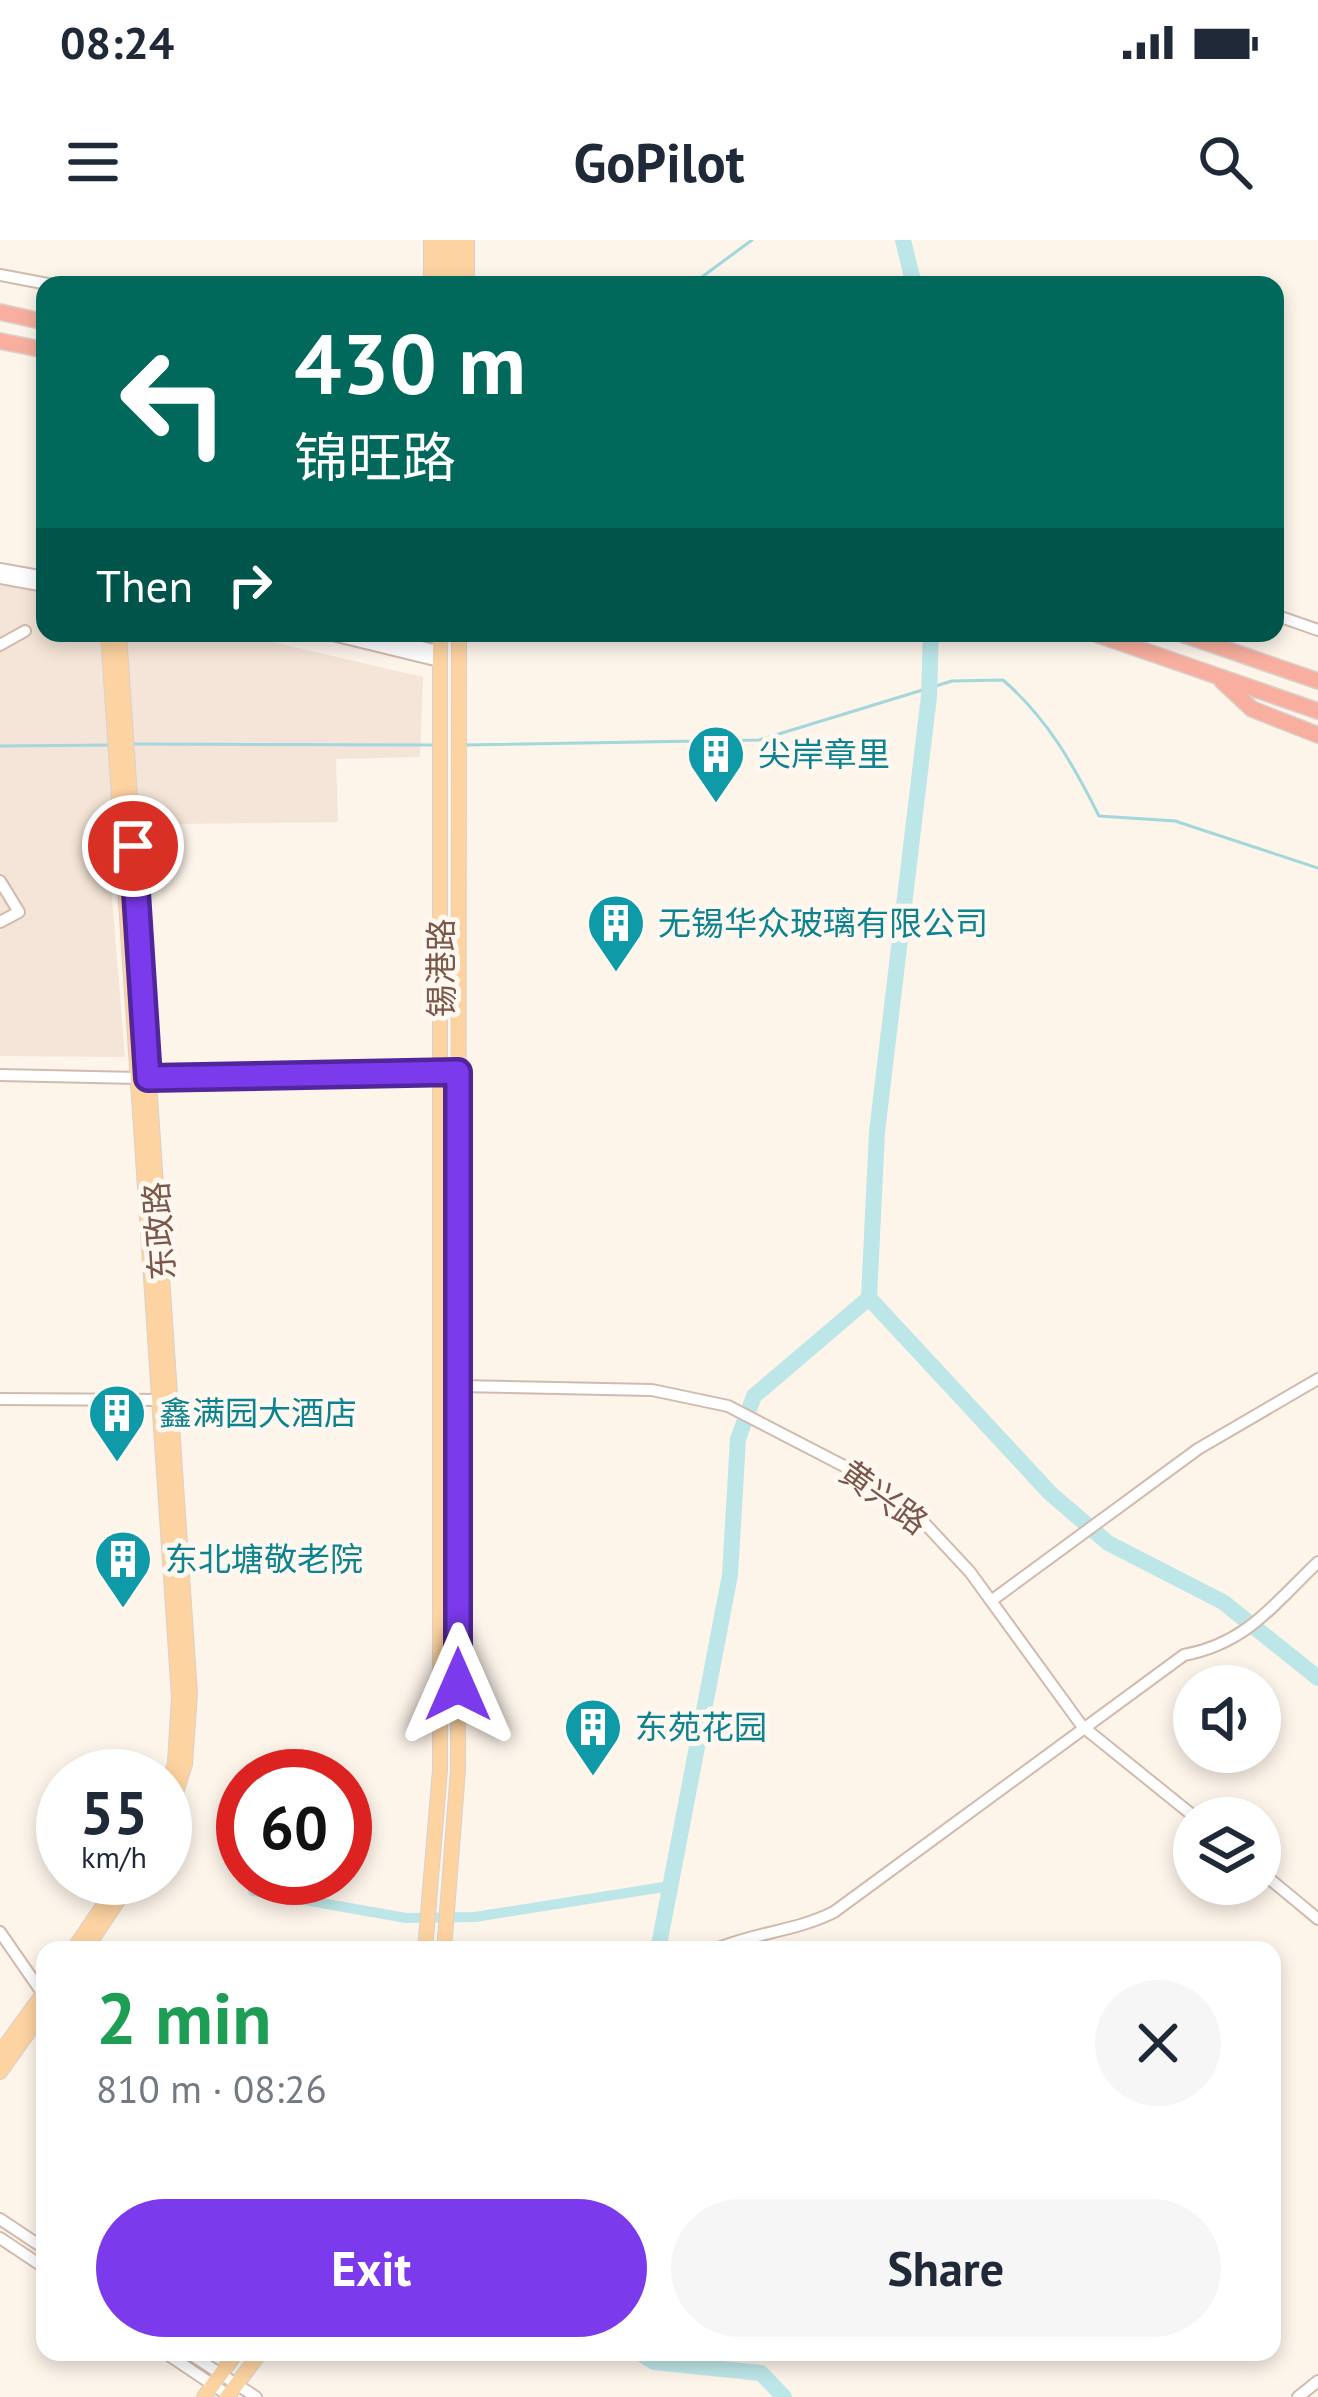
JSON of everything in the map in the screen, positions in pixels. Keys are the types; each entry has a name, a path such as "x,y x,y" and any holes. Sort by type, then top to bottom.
{"highway":[{"path":"0,313 36,320"},
{"path":"0,340 36,348"},
{"path":"1120,642 1318,711"},
{"path":"1205,642 1318,681"},
{"path":"1294,673 1318,672"},
{"path":"1216,674 1252,709 1318,735"}],"main road":[{"path":"431,240 431,276"},
{"path":"444,240 444,276"},
{"path":"454,240 455,276"},
{"path":"466,240 467,276"},
{"name":"东政路","path":"109,642 121,745"},
{"name":"东政路","path":"118,642 164,1400 179,1696 176,1749"},
{"name":"锡港路","path":"426,1941 440,1747 440,642"},
{"name":"锡港路","path":"445,1941 458,1813 459,642"},
{"name":"东政路","path":"164,1400 190,1694 186,1749"},
{"path":"79,1941 104,1905"},
{"path":"91,1941 116,1905"},
{"path":"0,2054 36,2008"},
{"path":"0,2072 36,2011"},
{"path":"212,2386 230,2361"},
{"path":"231,2393 254,2361"}],"street":[{"path":"0,274 36,281"},
{"path":"0,573 36,579"},
{"path":"1284,618 1318,630"},
{"path":"0,645 25,631"},
{"path":"369,642 439,656"},
{"path":"392,642 439,656"},
{"path":"0,881 19,911 0,922"},
{"path":"0,1075 143,1078 458,1072"},
{"path":"991,1601 1198,1449 1318,1378"},
{"name":"黄兴路","path":"458,1386 652,1390 728,1406 872,1480 915,1513 991,1601 1082,1726 1173,1799"},
{"path":"0,1399 164,1400"},
{"path":"738,1941 773,1928 795,1931 833,1912 1184,1655 1222,1648 1245,1632 1318,1562"},
{"path":"1281,1888 1318,1919"},
{"path":"0,1932 36,1986"},
{"path":"0,2219 36,2243"},
{"path":"0,2238 36,2262"},
{"path":"177,2361 212,2386 256,2397"},
{"path":"194,2361 212,2386"},
{"path":"1298,2397 1318,2381"}],"shaded area":[{"path":"0,584 36,590 36,642 272,642 423,677 420,757 336,759 338,822 106,825 125,1057 0,1056"}],"waterway":[{"path":"703,276 752,240"},
{"path":"903,240 912,276"},
{"path":"660,1941 730,1575 738,1439 754,1396 869,1298 877,1132 929,696 931,642"},
{"path":"464,745 759,740 952,681 1003,680 1058,743 1099,816 1175,821 1318,868"},
{"path":"134,744 436,745"},
{"path":"0,746 112,745"},
{"path":"869,1298 1050,1493 1108,1543 1223,1602 1318,1678"},
{"path":"332,1905 406,1918 475,1917 670,1886"},
{"path":"652,2361 761,2373 784,2397"}],"place":[{"name":"尖岸章里","path":"716,805"},
{"name":"无锡华众玻璃有限公司","path":"616,974"},
{"name":"鑫满园大酒店","path":"117,1464"},
{"name":"东北塘敬老院","path":"123,1610"},
{"name":"东苑花园","path":"593,1778"}],"route":[{"path":"133,846 148,1078 458,1072 458,1685"}]}
